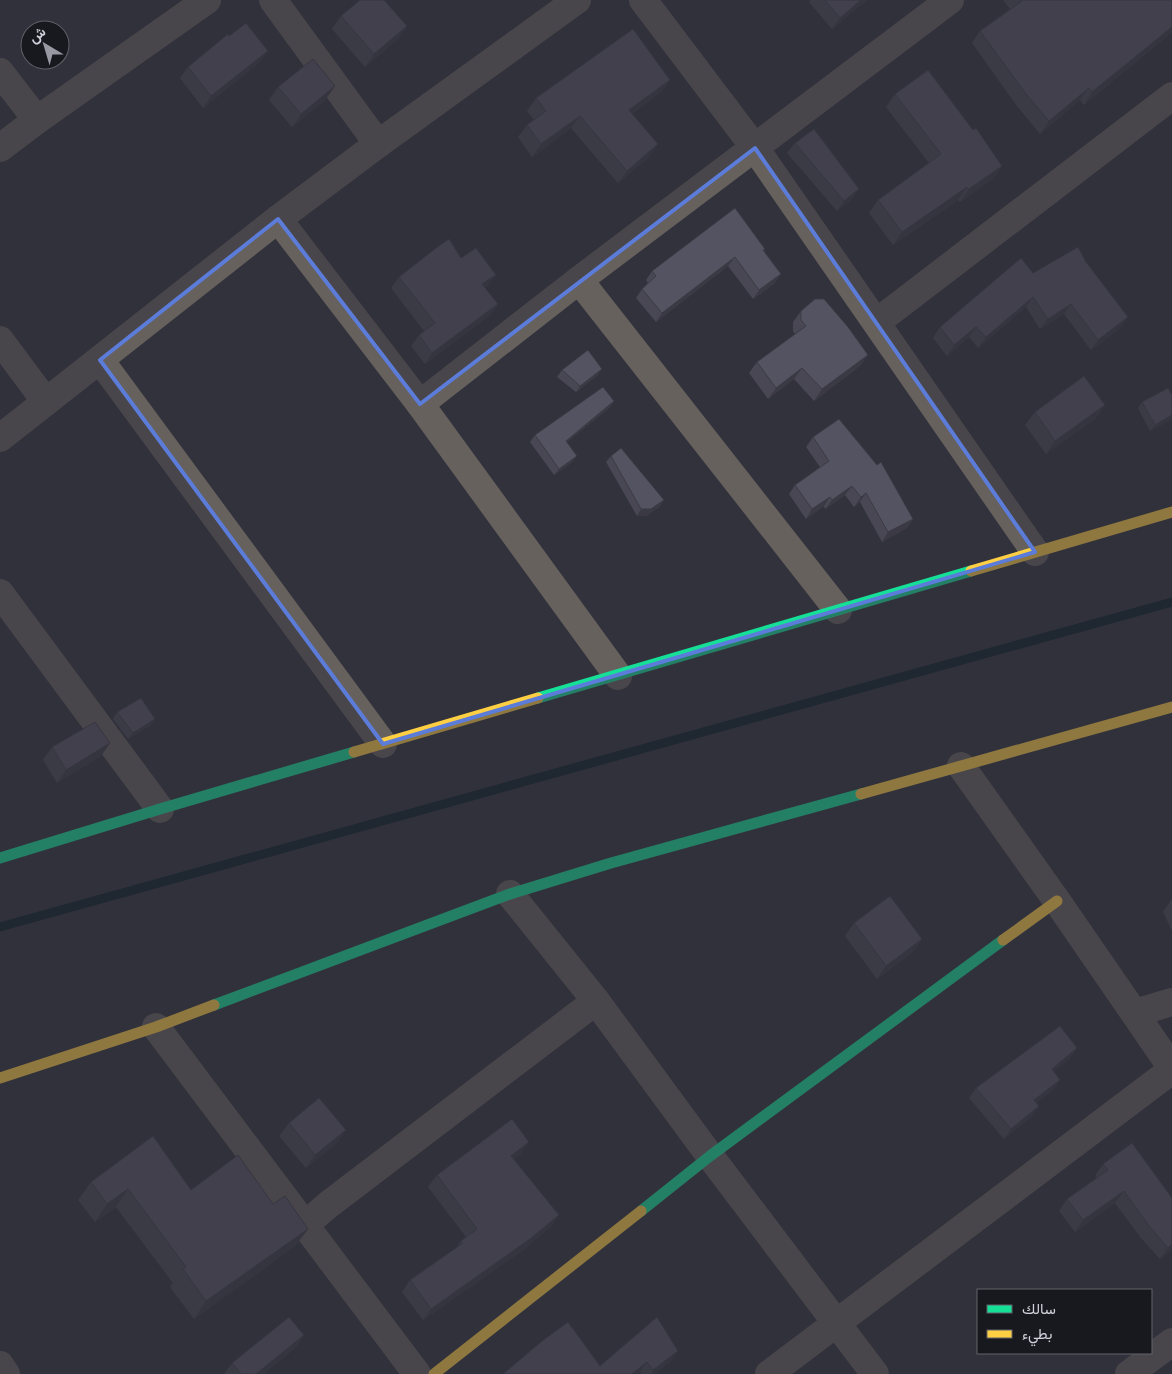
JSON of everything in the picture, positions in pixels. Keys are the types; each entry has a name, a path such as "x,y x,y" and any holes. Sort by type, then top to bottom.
{"street":[{"path":"0,148 208,0"},
{"path":"273,0 378,144"},
{"path":"0,438 278,219 577,0"},
{"path":"643,0 755,148 1035,552"},
{"path":"420,404 579,280 950,0"},
{"path":"0,72 37,120"},
{"path":"877,322 1172,96"},
{"path":"278,219 420,404 618,676"},
{"path":"579,280 838,610"},
{"path":"0,340 46,402"},
{"path":"100,360 383,744"},
{"path":"0,858 160,809 1172,512"},
{"path":"0,593 160,809"},
{"path":"0,1078 156,1027 510,894 610,863 1172,707"},
{"path":"769,1374 1172,1069 1057,900 961,766"},
{"path":"510,894 596,1001 710,1156 875,1374"},
{"path":"434,1374 710,1156 1057,900"},
{"path":"305,1225 328,1205 596,1001"},
{"path":"1134,1013 1172,1002"},
{"path":"156,1027 417,1374"},
{"path":"1129,1374 1172,1342"},
{"path":"0,1365 6,1374"}],"highlighted area":[{"path":"755,148 1035,552 383,744 100,360 278,219 420,404"}],"building":[{"path":"360,0 384,0 407,26 374,54 341,16"},
{"path":"825,0 861,0 840,18"},
{"path":"1021,0 1172,0 1172,27 1092,92 1089,88 1049,121 1026,94 980,31"},
{"path":"246,23 268,51 211,96 188,67 228,34 229,36"},
{"path":"633,29 670,80 629,110 658,144 627,171 580,116 541,144 527,125 546,111 536,98"},
{"path":"313,59 335,86 301,114 278,87"},
{"path":"928,70 973,130 976,128 1002,166 969,189 967,187 902,232 878,200 941,154 895,94"},
{"path":"814,129 859,189 844,201 795,143"},
{"path":"735,208 781,274 759,290 735,257 662,313 642,289 656,276 652,271"},
{"path":"449,239 461,258 476,248 496,275 482,284 498,304 432,353 419,335 435,323 399,277"},
{"path":"1078,247 1086,262 1128,317 1098,340 1071,304 1048,319 1033,297 986,337 976,327 954,345 940,327 1021,258 1033,273"},
{"path":"815,299 824,299 848,327 868,355 822,389 802,368 776,388 757,362 806,326 801,320 801,311"},
{"path":"588,350 602,369 580,386 562,370"},
{"path":"1084,376 1105,405 1055,441 1035,412"},
{"path":"603,387 614,401 566,441 577,456 559,469 535,435"},
{"path":"1168,388 1172,395 1172,415 1155,425 1142,402"},
{"path":"839,419 877,465 881,462 913,519 888,532 866,493 861,497 852,486 832,500 830,497 812,509 795,485 829,461 813,437"},
{"path":"621,448 664,500 651,509 641,509 611,456"},
{"path":"141,698 155,719 133,733 117,712"},
{"path":"95,722 110,743 66,770 52,747"},
{"path":"890,896 922,939 886,966 854,923"},
{"path":"1060,1026 1077,1048 1052,1069 1060,1080 1034,1100 1039,1106 1011,1129 976,1088"},
{"path":"319,1098 346,1130 315,1155 289,1123"},
{"path":"512,1119 529,1142 511,1156 559,1215 530,1239 431,1309 410,1280 463,1243 461,1241 477,1229 437,1175"},
{"path":"153,1136 191,1190 238,1155 273,1204 285,1196 308,1229 206,1301 183,1269 186,1267 128,1189 107,1204 91,1182"},
{"path":"1132,1143 1172,1198 1172,1244 1168,1248 1149,1226 1124,1191 1083,1220 1067,1199 1108,1170 1103,1164"},
{"path":"289,1317 304,1335 256,1374 241,1374 232,1363"},
{"path":"657,1317 678,1351 653,1370 647,1362 632,1374 503,1374 568,1322 600,1366"}],"waterway":[{"path":"0,927 1172,602"}],"traffic: fast":[{"path":"538,698 971,571"},
{"path":"0,858 354,752"},
{"path":"214,1005 510,894 611,863 861,794"},
{"path":"641,1211 710,1156 1003,940"}],"traffic: slow":[{"path":"971,571 1172,512"},
{"path":"354,752 538,698"},
{"path":"861,794 1172,707"},
{"path":"1003,940 1057,901"},
{"path":"0,1078 156,1027 214,1005"},
{"path":"434,1374 641,1211"}]}
